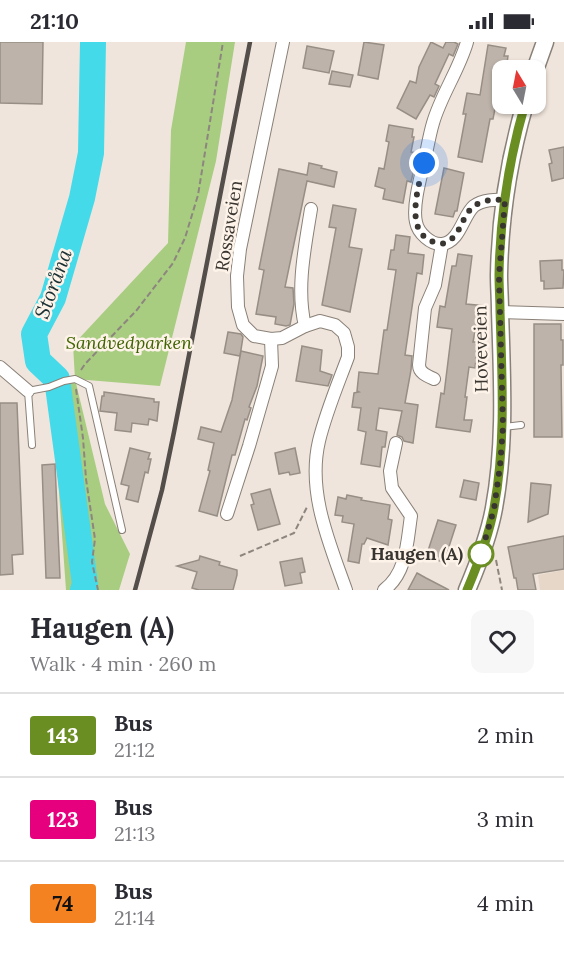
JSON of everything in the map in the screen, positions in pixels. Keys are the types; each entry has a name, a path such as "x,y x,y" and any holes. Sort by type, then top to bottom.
{"main road":[{"path":"539,60 545,42"},
{"name":"Hoveveien","path":"467,590 494,509 500,466 503,427 499,276 505,200 511,161 523,114"}],"street":[{"name":"Rossaveien","path":"272,339 254,336 243,325 238,307 237,276 240,249 283,42"},
{"path":"467,42 433,122 415,209 416,223 420,232 429,240 442,244 448,242 459,232 475,205 494,199 505,200"},
{"path":"306,326 301,309 301,292 304,248 311,209"},
{"path":"434,379 422,372 419,365 425,308 435,285 442,244"},
{"path":"500,312 564,314"},
{"path":"227,514 272,366 272,339 282,338 320,321 335,325 344,333 348,357 325,420 315,470 322,523 346,590"},
{"path":"0,367 28,391"},
{"path":"384,590 392,584 404,560 411,516 392,488 390,471 396,443"}],"lane":[{"path":"32,445 28,391 75,379 89,387 122,530"},
{"path":"503,427 521,425"}],"path":[{"path":"98,590 92,562 95,539 75,379 85,364 136,311 173,263 185,238 198,195 224,42"},
{"path":"240,556 294,533 307,506"},
{"path":"495,557 502,590"}],"shaded area":[{"path":"564,570 564,590 540,590 538,575"}],"green space":[{"name":"Sandvedparken","path":"186,42 235,42 216,161 160,386 75,379 73,345 168,243 171,130"},
{"name":"Sandvedparken","path":"75,379 105,504 130,554 119,590 66,590 52,395"}],"building":[{"path":"0,42 43,42 42,104 0,103"},
{"path":"364,42 384,45 378,79 358,75"},
{"path":"431,42 443,48 446,42 458,44 453,56 449,54 435,84 439,86 434,97 430,95 416,119 397,108 410,81 416,83 419,67"},
{"path":"488,45 506,48 504,56 508,56 507,60 492,60 492,114 494,114 493,119 490,119 482,162 458,157 466,114 463,114 467,93 480,95"},
{"path":"307,46 334,51 329,73 303,68"},
{"path":"332,71 353,75 350,87 329,84"},
{"path":"389,125 413,129 411,152 418,153 411,182 407,181 403,203 383,199 385,189 375,186 379,168 384,169 389,142 386,141"},
{"path":"564,147 564,178 552,181 549,150"},
{"path":"309,163 337,172 334,187 307,181 285,287 293,288 294,304 290,325 286,326 275,324 276,317 256,314 264,270 259,269 279,169 307,175"},
{"path":"444,168 464,173 457,211 453,217 435,214"},
{"path":"333,205 356,209 349,247 362,249 350,312 322,305 336,228 329,227"},
{"path":"396,235 410,237 408,253 424,255 422,274 417,273 405,355 412,356 405,403 418,405 413,443 404,441 397,435 402,411 379,408 376,430 387,432 385,447 382,447 380,467 361,464 366,432 358,430 361,408 352,407 354,393 359,392 357,391 359,372 378,374 396,270 388,269"},
{"path":"458,254 472,256 466,304 487,306 486,316 478,315 473,342 478,342 475,368 469,367 464,420 472,420 470,432 436,427 441,393 444,394 452,329 437,327 440,306 445,307 452,266 456,266"},
{"path":"562,260 563,288 544,289 544,281 541,281 540,261"},
{"path":"534,324 561,324 561,340 563,340 562,437 534,437"},
{"path":"228,332 241,334 243,337 240,356 224,353"},
{"path":"302,346 322,350 320,371 332,375 328,386 296,381"},
{"path":"241,351 263,356 257,386 249,407 251,408 247,420 245,419 235,455 232,455 217,516 199,511 210,471 208,470 214,443 198,439 201,427 221,432 232,400"},
{"path":"104,392 154,399 154,402 159,402 157,421 149,419 148,425 132,423 131,432 115,430 117,413 100,411"},
{"path":"0,403 17,403 23,554 12,555 13,574 0,575"},
{"path":"130,448 150,453 148,459 151,459 148,473 145,472 138,502 126,499 129,486 121,484"},
{"path":"295,448 300,473 279,474 275,453"},
{"path":"55,464 60,578 46,578 42,465"},
{"path":"464,480 479,483 476,500 460,497"},
{"path":"531,483 551,485 548,514 528,522"},
{"path":"270,489 280,524 258,530 251,505 254,504 251,494"},
{"path":"347,495 390,505 388,519 392,520 388,545 367,538 362,544 359,563 348,561 354,524 342,522 343,516 335,515 338,497 346,499"},
{"path":"438,520 456,525 444,562 426,557"},
{"path":"564,536 564,569 533,574 536,590 518,590 508,547"},
{"path":"200,556 237,570 233,590 192,588 197,572 177,566 199,560"},
{"path":"302,558 305,572 300,573 302,583 285,586 280,562"},
{"path":"417,573 426,578 449,590 408,590"}],"waterway":[{"name":"Storåna","path":"83,590 85,584 57,379 38,361 34,334 53,298 82,198 91,153 93,42"}],"railway":[{"path":"135,590 162,490 250,42"}],"bus line":[{"name":"143","path":"467,590 476,570 494,509 500,466 503,427 500,247 511,161 522,114"}],"place":[{"name":"Haugen (A)","path":"481,554"}],"route":[{"path":"424,163 415,209 416,223 420,232 429,240 442,244 448,242 459,232 475,205 494,199 505,200 499,276 503,427 494,509 481,554"}]}
